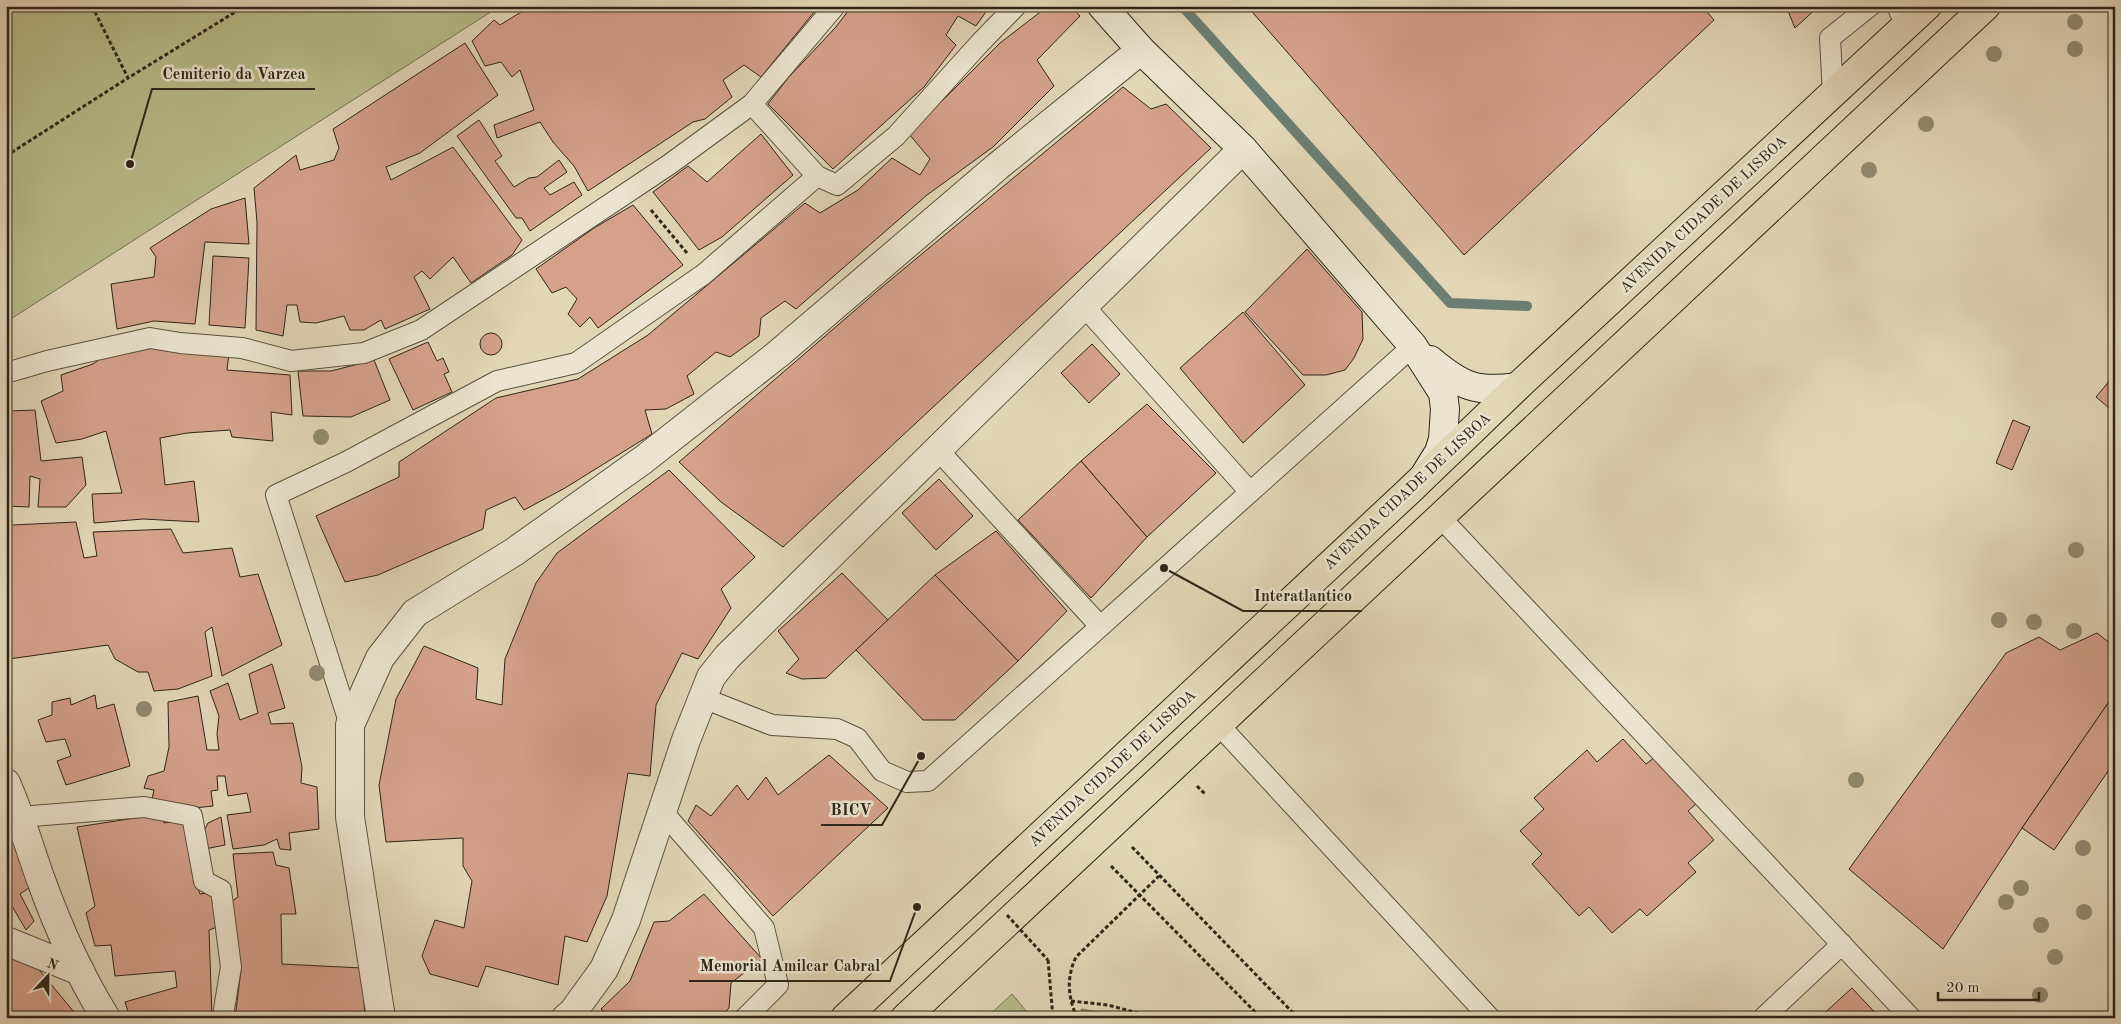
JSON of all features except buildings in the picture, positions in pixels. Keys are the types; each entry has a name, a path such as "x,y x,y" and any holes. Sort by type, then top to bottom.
{"main road":[{"name":"AVENIDA CIDADE DE LISBOA","path":"846,1018 1517,387 1833,94 1902,16 1927,6"},
{"path":"905,1018 1986,6"}],"street":[{"path":"1102,6 1141,50 1243,149 1413,346 1443,393 1445,409 1443,439 1439,452 1426,474"},
{"path":"381,1018 350,817 350,726 380,658 415,613 514,552 644,460 778,354 998,166 1141,50"},
{"path":"566,1018 573,1012 604,969 622,928 711,677 727,657 1243,149"},
{"path":"1413,346 1452,378 1464,384 1495,390 1517,387"},
{"path":"6,783 20,817 41,880 80,971 106,1018"},
{"path":"6,941 80,971"}],"lane":[{"path":"6,373 47,361 150,338 180,343 242,348 291,361 364,353 421,330 670,164 752,104 835,6"},
{"path":"752,104 817,176 837,185 896,136 980,42 1016,6"},
{"path":"1833,94 1830,38 1870,6"},
{"path":"350,726 276,495 346,462 497,381 576,363 704,274 817,176"},
{"path":"1084,306 1250,492"},
{"path":"703,698 772,725 837,729 857,738 882,770 906,782 928,781 1413,346"},
{"path":"938,450 1100,626"},
{"path":"1440,516 1911,1018"},
{"path":"1218,724 1490,1018"},
{"path":"20,817 144,807 192,816 204,881 221,890 231,967 224,1009"},
{"path":"662,811 764,928 778,985 745,1018"},
{"path":"1763,1018 1842,944"}],"path":[{"path":"92,6 128,78"},
{"path":"6,156 245,6"},
{"path":"633,188 704,274"},
{"path":"1110,825 1298,1018"},
{"path":"1090,845 1261,1018"},
{"path":"1077,1018 1071,1001 1069,981 1076,957 1159,876"},
{"path":"1007,914 1048,960 1053,1018"},
{"path":"1071,1001 1108,1006 1156,1018"}],"green space":[{"path":"6,6 500,6 6,322"},
{"path":"1012,994 1032,1018 986,1018"},
{"path":"1081,1009 1131,1018 1086,1018"}],"waterway":[{"path":"1182,6 1450,303 1527,306"}],"place":[{"name":"Cemiterio da Varzea","path":"130,164"},
{"name":"Interatlantico","path":"1164,568"},
{"name":"BICV","path":"921,756"},
{"name":"Memorial Amilcar Cabral","path":"917,907"}]}
